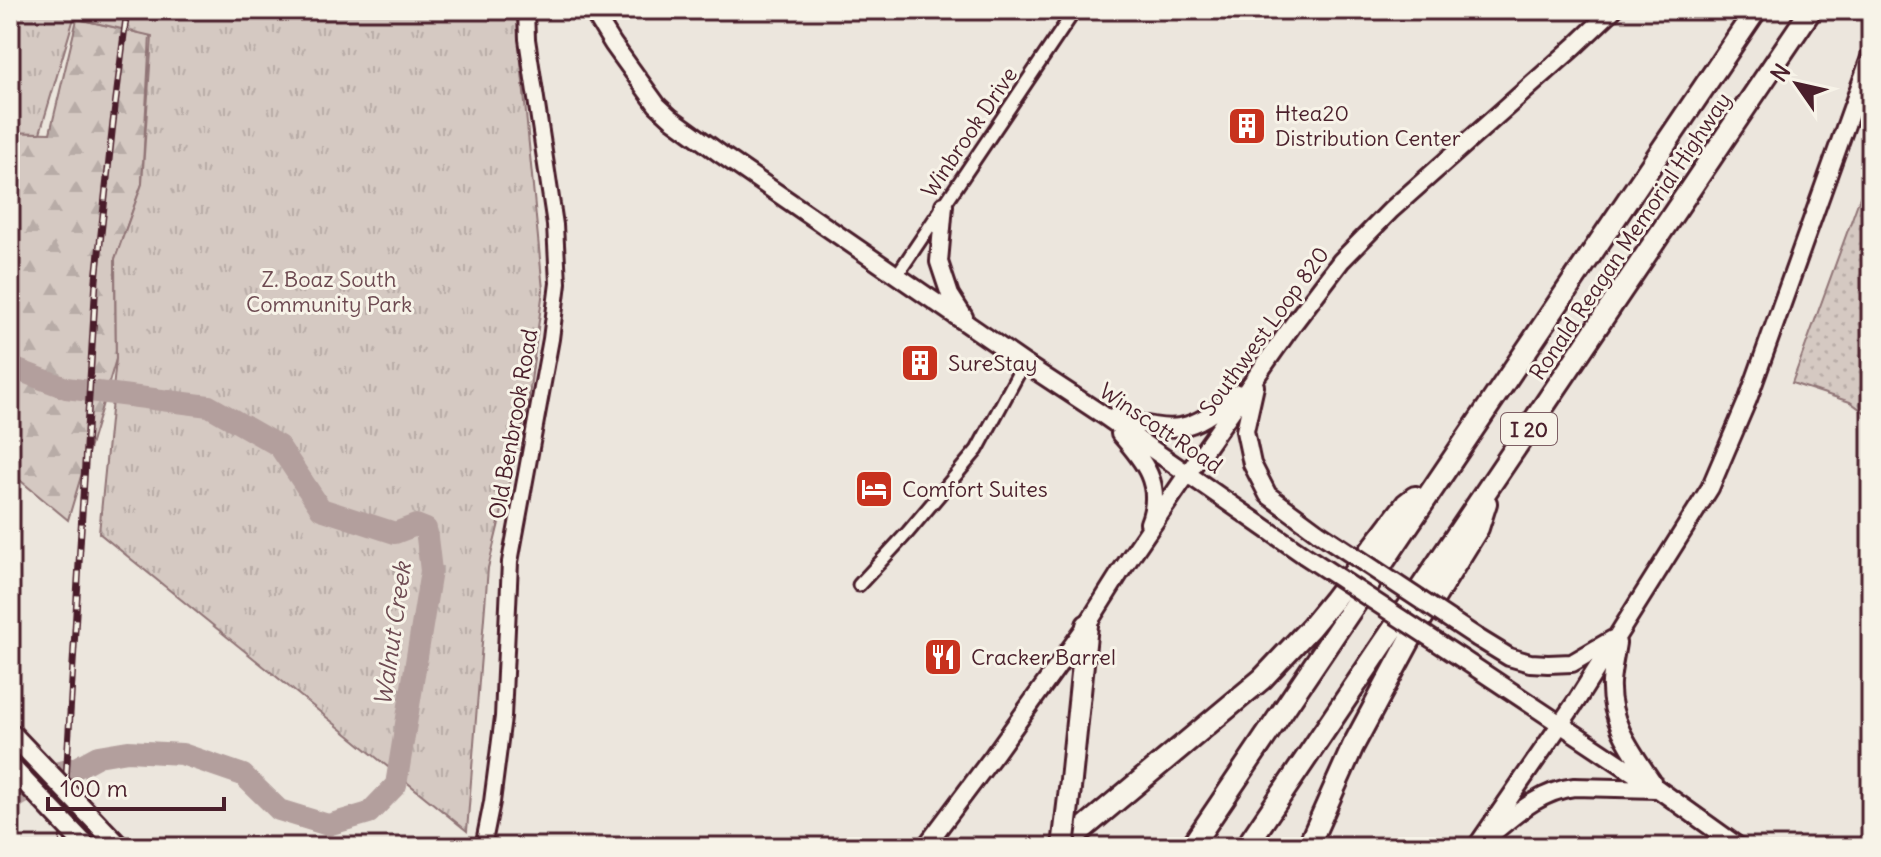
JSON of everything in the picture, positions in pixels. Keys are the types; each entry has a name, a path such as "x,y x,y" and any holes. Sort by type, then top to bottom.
{"highway":[{"name":"Ronald Reagan Memorial Highway","path":"1191,847 1756,10"},
{"name":"Ronald Reagan Memorial Highway","path":"1246,847 1811,10"},
{"path":"1062,847 1262,679 1310,628 1406,504 1438,481"},
{"path":"1308,847 1353,746 1390,676 1427,609 1478,528 1492,483"},
{"path":"1062,847 1087,625"}],"main road":[{"name":"Winscott Road","path":"592,10 657,105 671,118 1304,555 1658,789 1739,847"},
{"name":"Southwest Loop 820","path":"925,847 1087,625 1188,473 1294,323 1351,251 1391,210 1613,10"},
{"path":"1476,847 1561,725 1710,488 1748,399 1871,55"},
{"path":"944,205 939,262 950,295 969,325"},
{"path":"1103,415 1159,428 1192,425 1216,412 1257,376"},
{"path":"1257,376 1245,431 1252,464 1268,495 1318,532 1509,657 1530,663 1572,663 1618,636"},
{"path":"1103,415 1139,455 1150,475 1155,495 1153,513 1141,542"},
{"path":"1618,636 1611,681 1612,706 1625,741 1658,789"},
{"path":"10,732 120,847"},
{"path":"10,766 87,847"},
{"path":"1476,847 1535,800 1562,788 1658,789"}],"street":[{"name":"Old Benbrook Road","path":"483,847 503,717 510,562 551,339 558,283 555,225 527,39 526,10"},
{"name":"Winbrook Drive","path":"897,275 1075,10"},
{"path":"859,585 977,450 1024,363"}],"green space":[{"name":"Z. Boaz South Community Park","path":"10,10 516,10 543,290 528,404 488,568 467,831 99,533 116,359 115,259 142,184 152,36 74,18 40,133 10,132"},
{"path":"77,19 150,35 142,184 115,259 116,359 68,520 10,472 10,132 50,133"},
{"path":"1871,167 1871,417 1850,402 1792,383"}],"waterway":[{"name":"Walnut Creek","path":"10,367 66,388 209,406 279,446 321,509 395,533 416,525 426,529 431,571 396,785 369,813 328,825 279,810 243,775 182,754 128,751 98,756 74,769 59,772 10,801"}],"railway":[{"path":"62,847 96,280 127,10"}],"place":[{"name":"Htea20 Distribution Center","path":"1247,126"},
{"name":"SureStay","path":"920,363"},
{"name":"Comfort Suites","path":"874,489"},
{"name":"Cracker Barrel","path":"943,657"}]}
